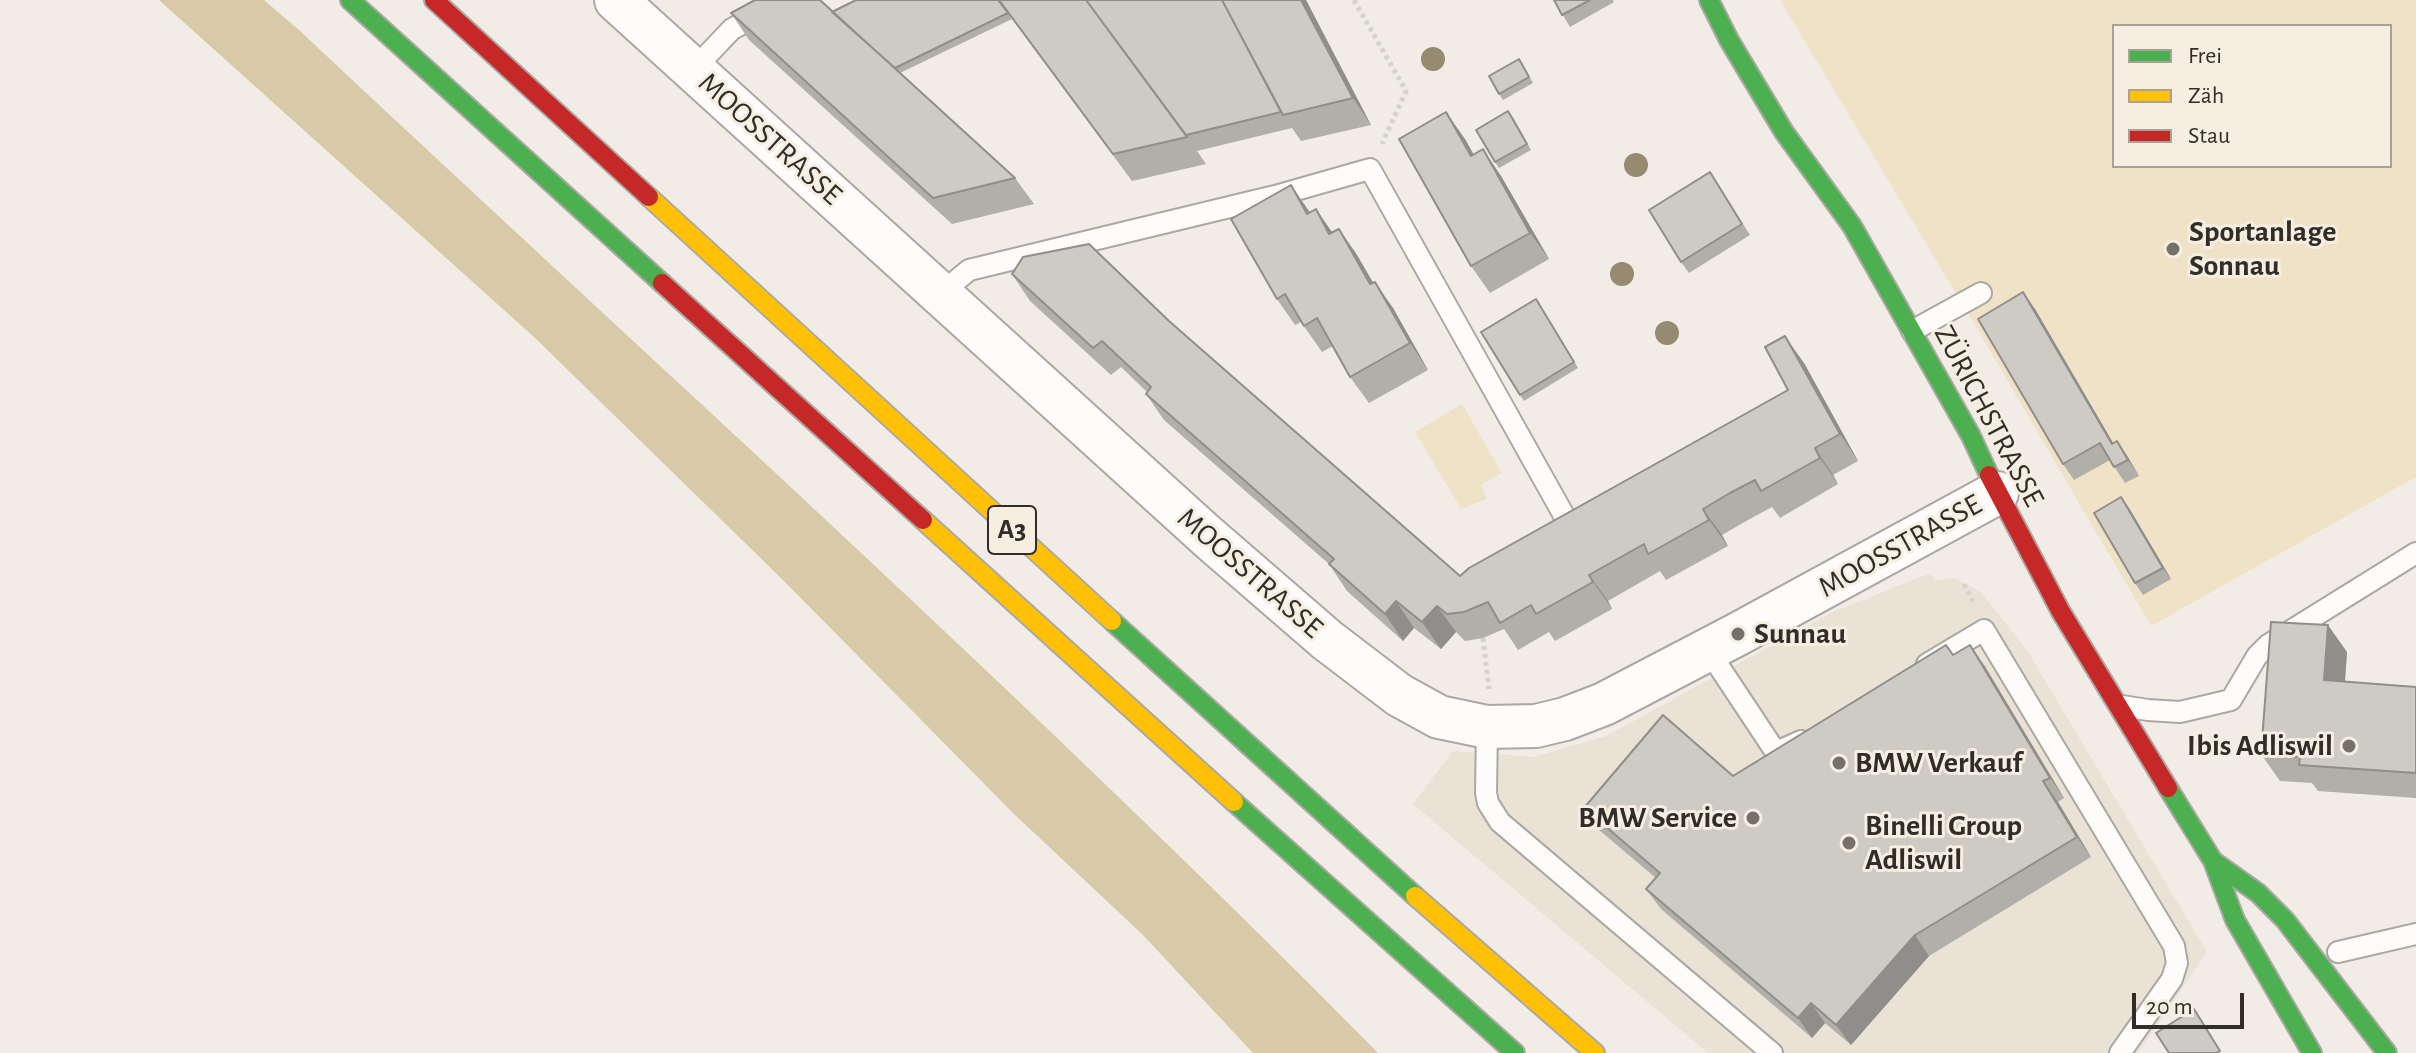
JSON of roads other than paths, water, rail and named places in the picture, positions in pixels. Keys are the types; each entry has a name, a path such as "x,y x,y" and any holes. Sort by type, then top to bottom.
{"main road":[{"name":"A3","path":"350,0 1515,1053"},
{"name":"A3","path":"434,0 1339,828 1595,1053"},
{"name":"ZÜRICHSTRASSE","path":"1709,0 1784,132 1852,226 1971,436 1997,493 2061,612 2213,861 2235,920 2312,1053"},
{"name":"ZÜRICHSTRASSE","path":"2213,861 2258,893 2285,920 2387,1053"}],"street":[{"name":"MOOSSTRASSE","path":"616,0 1208,537 1327,640 1419,708 1439,717 1488,710 1536,726 1604,704 1997,493"}],"lane":[{"path":"694,69 732,29 788,0"},
{"path":"940,294 969,270 1275,196 1370,169 1571,528 1545,543"},
{"path":"1912,331 1981,293"},
{"path":"2116,705 2180,712 2231,700 2257,656 2268,645 2416,553"},
{"path":"1906,677 1984,630 2174,946 2177,963 2172,979 2120,1053"},
{"path":"1708,650 1773,748 1788,748 1814,733"},
{"path":"1488,710 1486,793 1488,803 1500,822 1772,1053"},
{"path":"2270,983 2285,920"},
{"path":"2338,952 2416,934"}],"place":[{"name":"Sportanlage Sonnau","path":"2173,249"},
{"name":"Sunnau","path":"1738,634"},
{"name":"Ibis Adliswil","path":"2349,746"},
{"name":"BMW Verkauf","path":"1839,763"},
{"name":"BMW Service","path":"1753,818"},
{"name":"Binelli Group Adliswil","path":"1849,843"}]}
